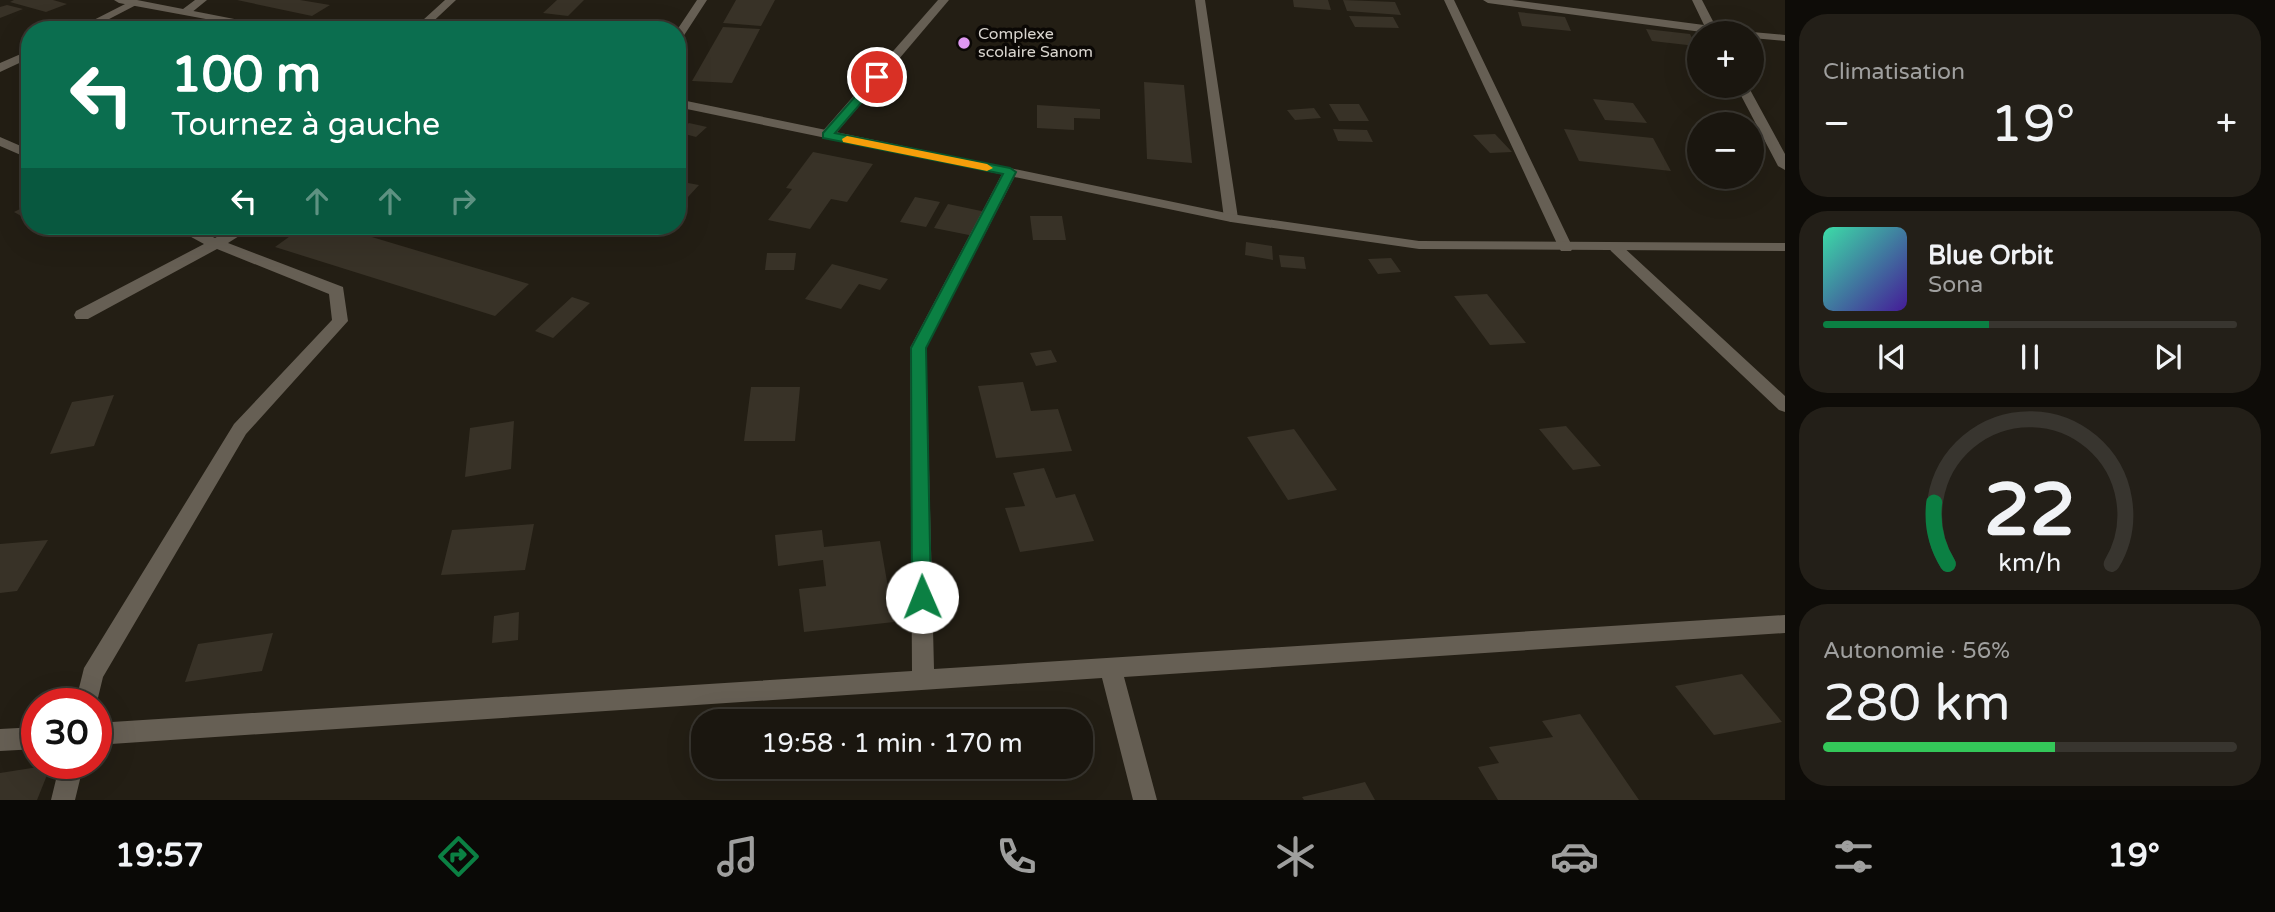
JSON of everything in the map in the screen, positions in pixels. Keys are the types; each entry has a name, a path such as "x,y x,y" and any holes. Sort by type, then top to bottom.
{"street":[{"path":"120,0 239,21"},
{"path":"187,11 202,0"},
{"path":"427,21 451,0"},
{"path":"686,24 702,0"},
{"path":"827,135 944,0"},
{"path":"1200,0 1231,218"},
{"path":"1449,0 1566,248"},
{"path":"1488,0 1687,28"},
{"path":"1697,0 1708,21"},
{"path":"98,21 135,3"},
{"path":"1764,36 1785,38"},
{"path":"0,68 21,58"},
{"path":"1748,98 1785,166"},
{"path":"686,105 1231,218 1419,245 1566,248 1785,247"},
{"path":"0,141 21,152"},
{"path":"923,680 918,348 1010,172"},
{"path":"89,688 92,675 240,429 340,321 337,291 198,235"},
{"path":"82,315 231,235"},
{"path":"1616,248 1785,406"},
{"path":"112,733 1785,624"},
{"path":"1110,667 1145,800"},
{"path":"0,740 21,739"},
{"path":"63,800 68,779"}],"building":[{"path":"53,0 67,4 46,12 10,2"},
{"path":"237,0 300,0 330,5 312,16"},
{"path":"557,0 584,0 568,16 543,13"},
{"path":"736,0 775,0 761,26 723,23"},
{"path":"1293,0 1328,0 1331,10 1294,7"},
{"path":"1343,0 1395,2 1401,15 1347,11"},
{"path":"7,5 23,9 0,18 0,7"},
{"path":"1518,12 1565,17 1571,31 1522,26"},
{"path":"1349,16 1393,17 1399,28 1355,27"},
{"path":"723,27 760,29 732,83 692,81"},
{"path":"1646,29 1687,34 1687,45 1652,41"},
{"path":"1144,82 1184,85 1192,163 1147,159"},
{"path":"1593,99 1633,103 1647,123 1605,120"},
{"path":"1329,104 1359,104 1369,121 1339,121"},
{"path":"1037,105 1100,109 1100,119 1074,118 1074,130 1037,128"},
{"path":"1314,108 1321,118 1295,120 1287,110"},
{"path":"689,123 707,127 696,137 686,134 686,125"},
{"path":"1333,129 1367,130 1373,142 1338,141"},
{"path":"1564,129 1653,138 1671,171 1579,161"},
{"path":"1495,134 1512,152 1490,153 1473,135"},
{"path":"813,152 873,164 847,202 831,199 810,229 768,220 792,189 786,188"},
{"path":"686,183 699,185 686,199"},
{"path":"915,197 940,202 926,227 900,222"},
{"path":"948,204 986,212 974,236 934,228"},
{"path":"1030,216 1062,216 1066,240 1033,240"},
{"path":"292,235 365,235 529,284 495,316 275,247"},
{"path":"1246,242 1272,246 1273,260 1245,255"},
{"path":"767,253 796,253 794,270 765,270"},
{"path":"1279,255 1304,257 1306,269 1281,267"},
{"path":"1391,258 1401,272 1378,274 1368,259"},
{"path":"832,264 888,279 880,290 859,284 841,309 805,299"},
{"path":"1487,294 1526,343 1490,345 1454,296"},
{"path":"572,297 590,303 553,338 535,331"},
{"path":"1051,350 1057,362 1036,366 1030,353"},
{"path":"1023,382 1031,411 1058,409 1072,451 996,458 978,386"},
{"path":"751,387 800,387 795,441 744,441"},
{"path":"114,395 94,446 50,454 72,402"},
{"path":"514,421 511,469 465,477 470,428"},
{"path":"1566,426 1601,466 1573,470 1539,429"},
{"path":"1294,429 1337,490 1288,500 1247,437"},
{"path":"1044,468 1056,498 1075,494 1094,541 1020,552 1005,508 1025,506 1013,473"},
{"path":"534,524 525,570 441,575 452,530"},
{"path":"822,530 824,547 880,541 894,622 804,632 799,589 826,586 823,560 778,566 775,535"},
{"path":"48,540 17,591 0,593 0,544"},
{"path":"519,612 518,640 492,643 494,616"},
{"path":"273,633 262,671 185,682 198,644"},
{"path":"1742,674 1782,722 1714,735 1675,686"},
{"path":"1580,714 1639,800 1498,800 1478,767 1499,763 1489,747 1553,737 1542,721"},
{"path":"21,770 21,779 45,779 37,800 0,800 0,773"},
{"path":"1365,782 1375,800 1304,800 1302,797"}],"slow traffic":[{"path":"847,139 987,168"}],"place":[{"name":"Complexe scolaire Sanom","path":"964,43"}],"route":[{"path":"877,77 827,135 1010,172 918,348 922,597"}]}
